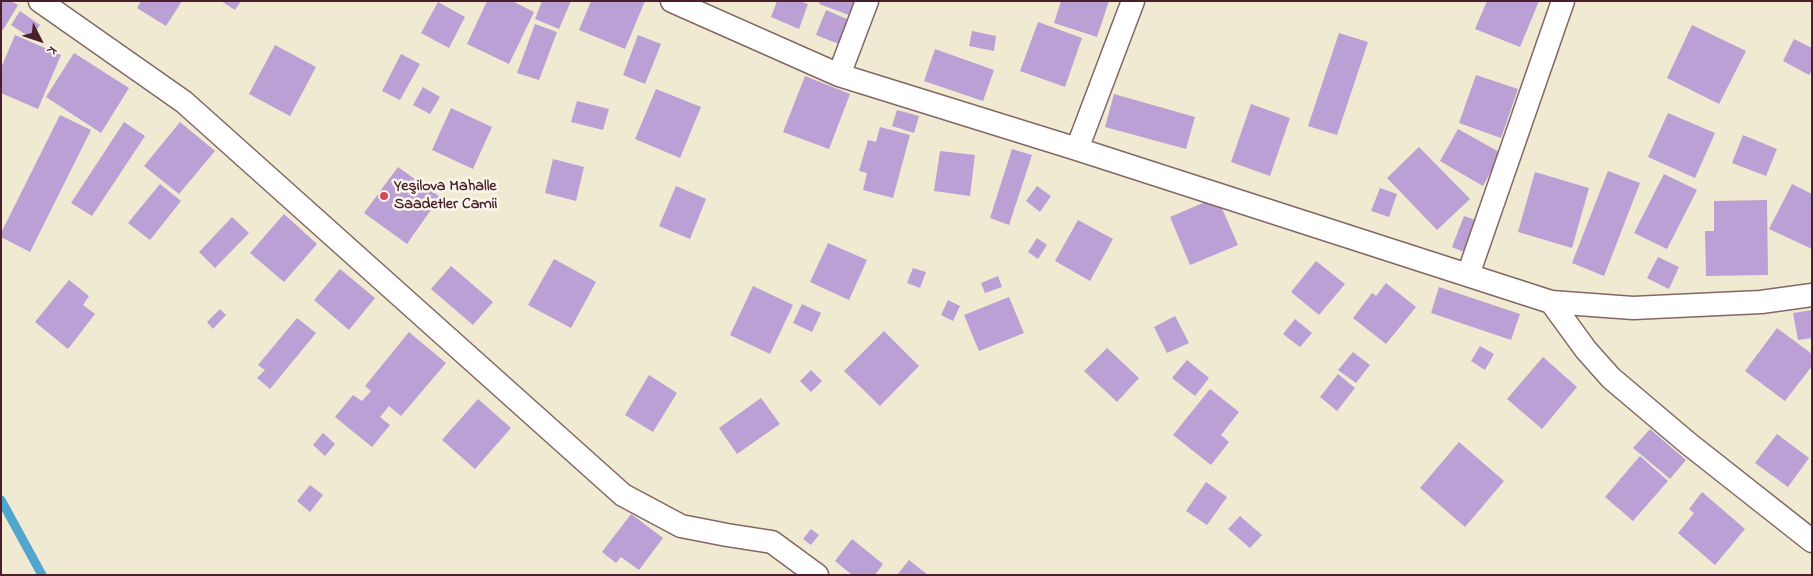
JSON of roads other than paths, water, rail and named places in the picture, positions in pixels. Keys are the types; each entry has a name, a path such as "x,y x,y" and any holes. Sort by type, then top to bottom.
{"street":[{"path":"40,1 184,102 623,495 681,526 772,542 817,575"},
{"path":"672,1 839,75 1077,149 1551,302 1633,308 1761,302 1812,295"},
{"path":"839,75 867,1"},
{"path":"1077,149 1133,1"},
{"path":"1468,275 1563,1"},
{"path":"1551,302 1586,350 1611,378 1689,444 1812,541"}],"waterway":[{"path":"1,500 42,575"}],"place":[{"name":"Yeşilova Mahalle Saadetler Camii","path":"384,196"}]}
